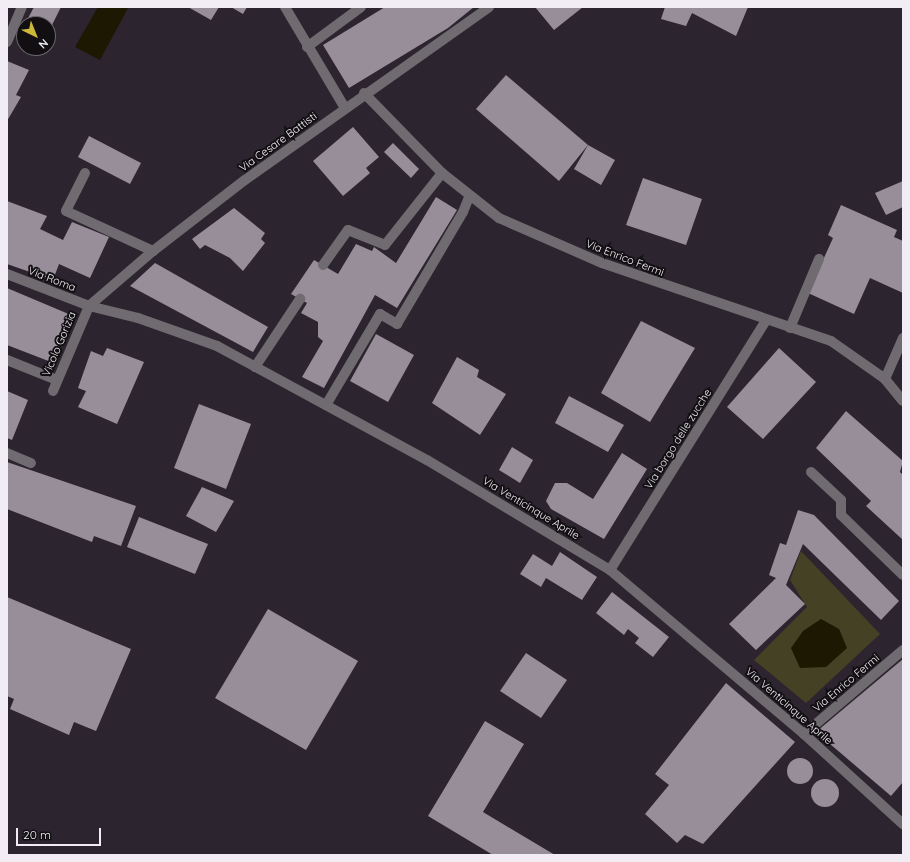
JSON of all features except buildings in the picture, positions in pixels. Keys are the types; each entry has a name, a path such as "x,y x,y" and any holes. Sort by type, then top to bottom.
{"street":[{"path":"7,42 22,7"},
{"path":"285,7 307,47 345,108"},
{"path":"307,47 361,7"},
{"name":"Via Cesare Battisti","path":"88,306 153,251 364,93 488,7"},
{"name":"Via Enrico Fermi","path":"364,93 442,173 499,218 602,263 831,341 885,379 903,401"},
{"path":"85,173 66,211 153,251"},
{"path":"323,265 348,230 385,245 442,173"},
{"path":"326,405 380,314 397,324 463,212 470,195"},
{"path":"790,328 819,259"},
{"name":"Via Roma","path":"7,274 88,306"},
{"path":"255,367 300,299"},
{"name":"Via Venticinque Aprile","path":"88,306 138,318 210,343 427,460 610,570 804,734 903,824"},
{"name":"Vicolo Gorizia","path":"53,391 88,306"},
{"name":"Via borgo delle zucche","path":"610,570 766,320"},
{"path":"885,379 903,338"},
{"path":"7,360 57,380"},
{"path":"7,453 31,463"},
{"path":"811,472 841,500 841,515 903,575"},
{"name":"Via Enrico Fermi","path":"804,734 903,650"}],"shaded area":[{"path":"98,7 128,8 100,60 75,47"},
{"path":"801,551 880,634 806,703 754,660 807,607 790,580"},
{"path":"821,619 839,629 847,648 826,667 800,668 791,648 803,631"}]}
